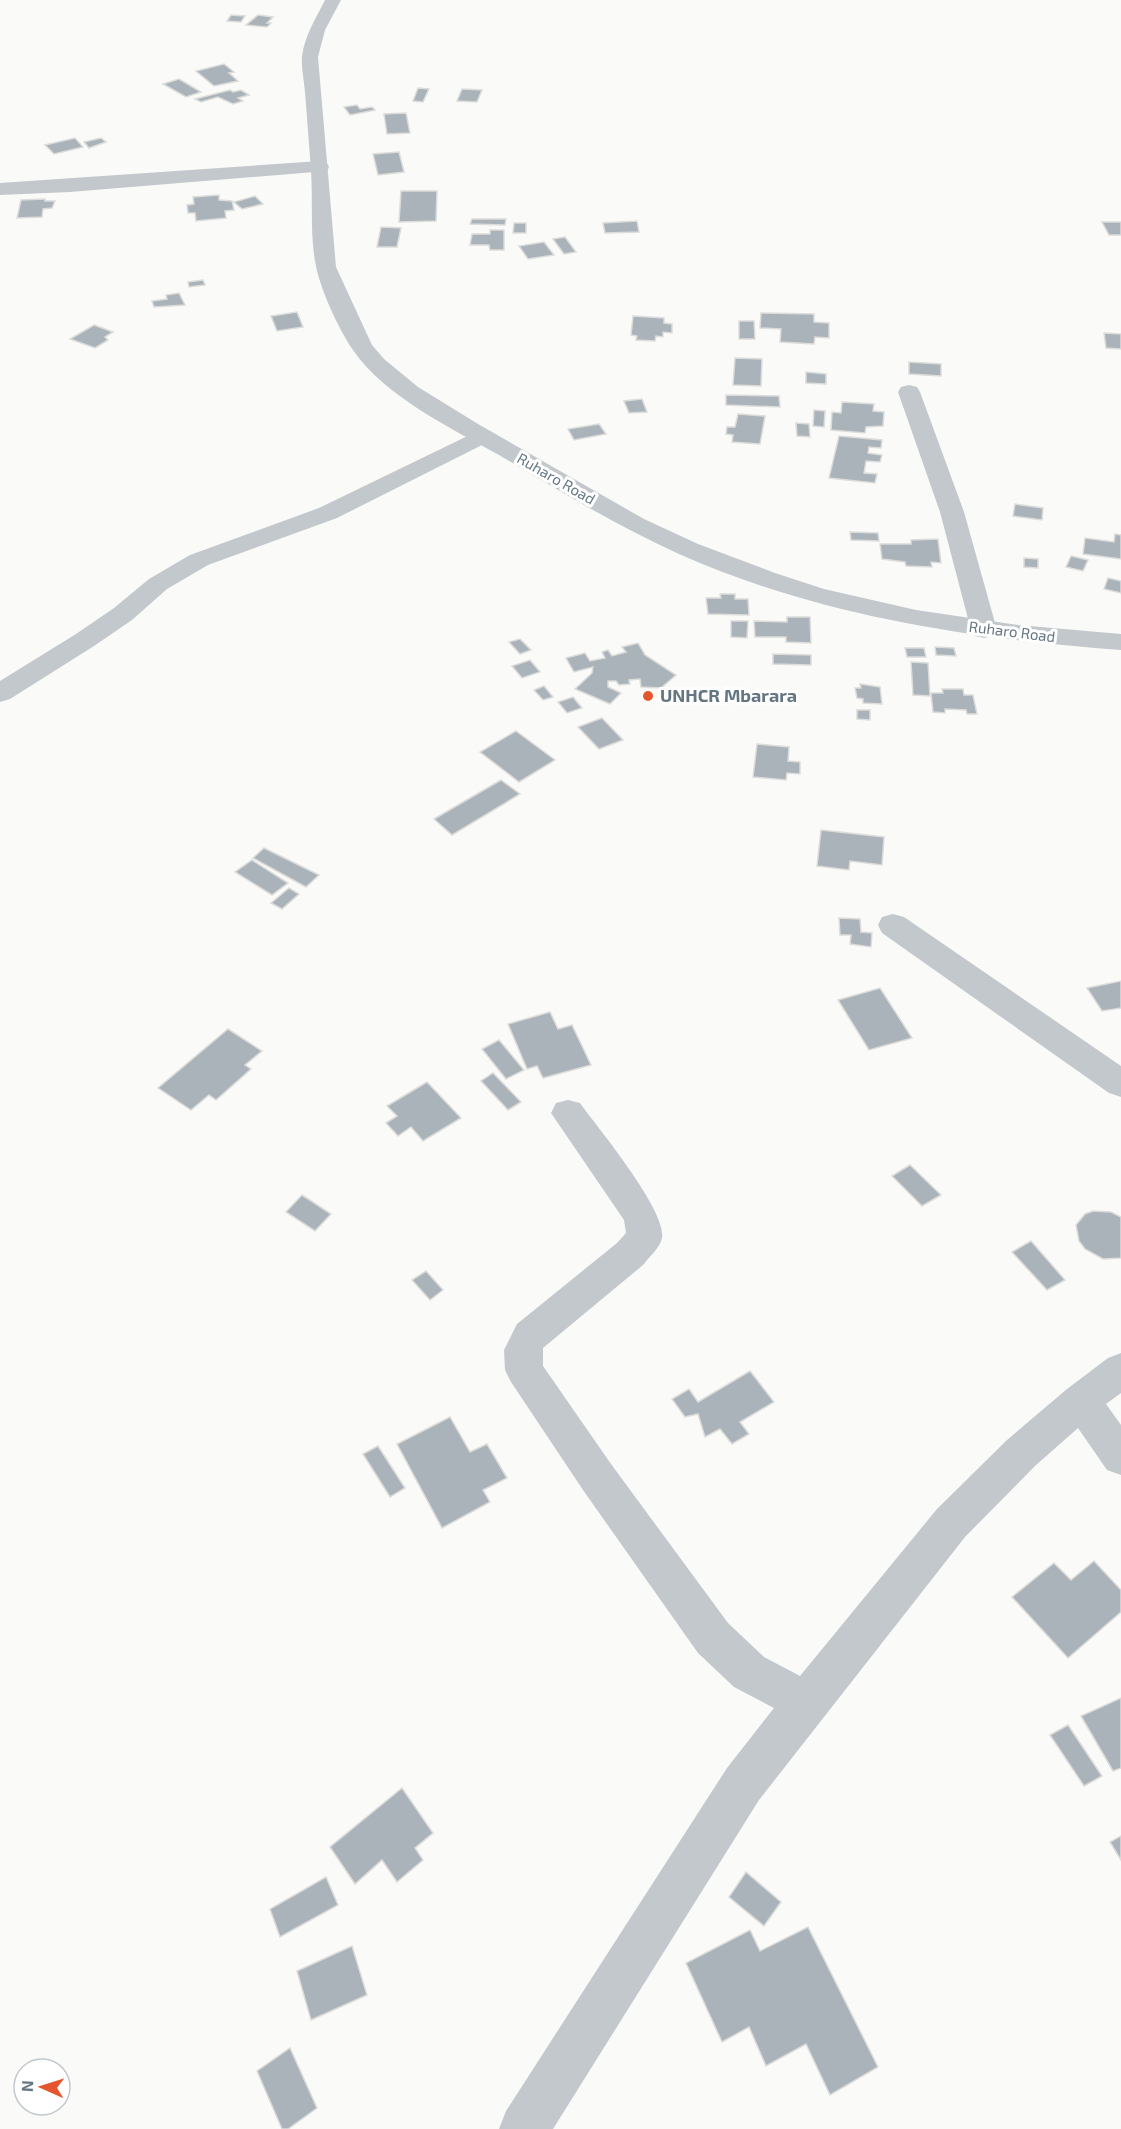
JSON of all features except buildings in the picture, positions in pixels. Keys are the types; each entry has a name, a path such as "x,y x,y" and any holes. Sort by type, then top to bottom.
{"street":[{"name":"Ruharo Road","path":"333,0 317,30 310,57 326,267 362,348 386,372 414,393 482,436 640,525 715,560 788,587 849,604 984,630 1121,642"},
{"path":"0,189 70,186 320,167"},
{"path":"909,393 952,512 984,630"},
{"path":"0,693 123,614 158,584 180,570 199,560 328,513 482,436"},
{"path":"892,926 1036,1023 1121,1084"},
{"path":"568,1113 638,1210 643,1221 644,1238 630,1254 531,1336 523,1350 525,1370 597,1477 713,1638 748,1672 806,1702"},
{"path":"524,2129 743,1784 806,1702 951,1523 1021,1454 1080,1401 1121,1370"},
{"path":"1080,1401 1121,1457"}],"place":[{"name":"UNHCR Mbarara","path":"648,696"}]}
